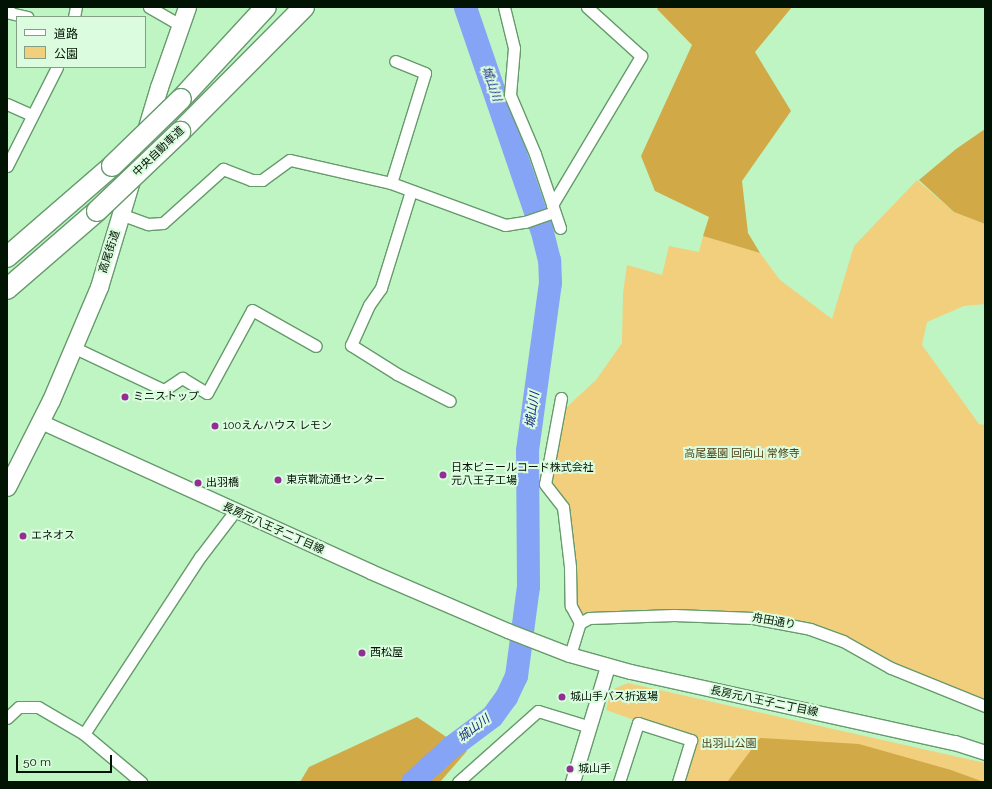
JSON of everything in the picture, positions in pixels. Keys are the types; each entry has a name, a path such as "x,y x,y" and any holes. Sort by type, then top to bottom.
{"highway":[{"name":"中央自動車道","path":"7,257 112,166 181,99 266,7"},
{"name":"中央自動車道","path":"7,289 97,211 180,132 304,7"}],"main road":[{"name":"高尾街道","path":"7,488 41,422 75,348 99,287 179,24 187,7"}],"street":[{"path":"8,7 10,13 24,16"},
{"path":"149,7 179,24"},
{"path":"504,7 514,48 510,95 535,154 552,210 560,228"},
{"path":"122,215 148,224 163,223 223,169 251,180 262,180 290,160 391,183 505,224 525,222 552,210 641,56 587,7"},
{"path":"391,183 425,72 396,61"},
{"path":"7,166 56,68"},
{"path":"7,104 32,115"},
{"path":"411,191 381,288 369,304 351,346 397,374 450,401"},
{"path":"75,348 164,390 182,378 206,393 252,310 316,346"},
{"path":"561,398 545,484 563,507 570,567 571,606 580,623 570,655"},
{"name":"長房元八王子二丁目線","path":"41,422 234,512 508,632 570,655 608,666 955,743 985,753"},
{"path":"84,734 200,557 234,512"},
{"name":"舟田通り","path":"580,623 589,618 643,616 731,616 810,629 843,641 891,668 985,706"},
{"path":"573,782 608,666"},
{"path":"7,718 19,707 38,707 84,734 141,782"},
{"path":"458,782 538,711 590,727"},
{"path":"619,782 638,723 691,740 678,782"}],"green space":[{"name":"高尾墓園 回向山 常修寺","path":"917,180 954,212 985,224 985,304 964,306 927,322 922,345 979,424 985,425 985,706 843,641 753,618 577,616 574,560 549,481 555,418 596,380 622,343 623,293 627,265 662,275 669,246 699,252 703,236 760,253 780,280 832,319 854,246"},
{"name":"出羽山公園","path":"628,683 985,763 985,782 678,782 691,740 606,710 611,690"}],"shaded area":[{"path":"659,7 792,7 755,52 791,111 742,181 748,233 760,253 703,236 709,217 655,191 641,156 692,45 657,9"},
{"path":"985,129 985,224 954,212 919,180 956,149"},
{"path":"417,717 467,751 440,782 300,782 309,767"},
{"path":"760,738 859,744 951,770 984,782 724,782 728,781"}],"waterway":[{"name":"城山川","path":"412,782 452,746 492,716 506,697 516,676 528,586 527,450 550,283 549,260 541,229 465,7"}],"place":[{"name":"ミニストップ","path":"125,397"},
{"name":"100えんハウス レモン","path":"215,426"},
{"name":"日本ビニールコード株式会社 元八王子工場","path":"443,475"},
{"name":"東京靴流通センター","path":"278,480"},
{"name":"出羽橋","path":"198,483"},
{"name":"エネオス","path":"23,536"},
{"name":"西松屋","path":"362,653"},
{"name":"城山手バス折返場","path":"562,697"},
{"name":"城山手","path":"570,769"}]}
